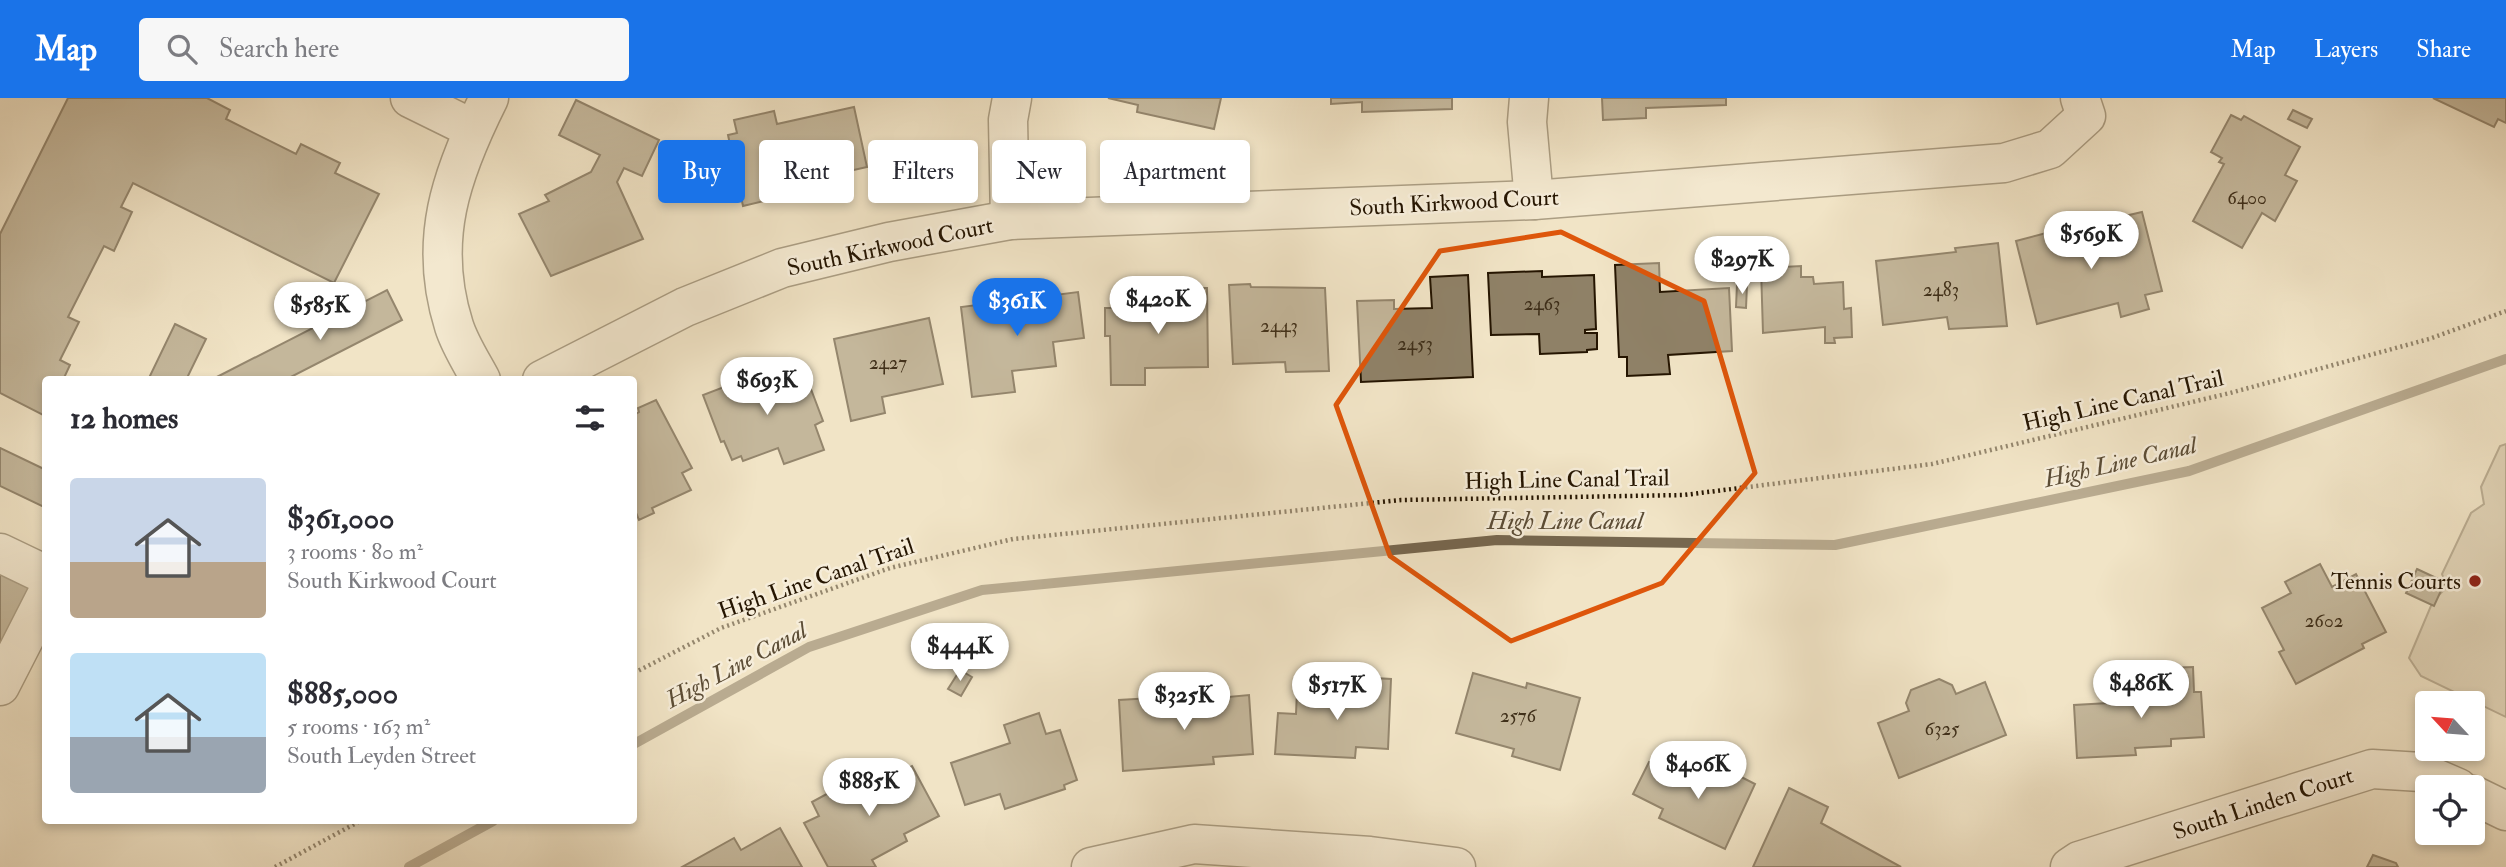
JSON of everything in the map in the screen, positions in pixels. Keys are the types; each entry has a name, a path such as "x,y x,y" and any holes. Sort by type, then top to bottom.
{"street":[{"path":"410,98 481,114 453,180 441,234 445,287 455,328 479,376"},
{"path":"1010,220 1008,120 1012,98"},
{"path":"1529,98 1527,122 1534,200"},
{"name":"South Kirkwood Court","path":"550,376 685,307 782,268 889,242 1010,220 1534,200 2004,163 2050,149 2083,107"},
{"path":"0,553 42,573"},
{"path":"0,686 42,604"},
{"name":"South Linden Court","path":"2070,867 2372,769 2421,772 2428,775"},
{"path":"2485,800 2506,811"},
{"path":"1091,867 1195,844 1370,856 1456,867"}],"path":[{"name":"High Line Canal Trail","path":"637,671 721,628 890,568 1013,539 1401,500 1684,495 1932,464 2230,393 2429,339 2506,311"},
{"path":"275,867 354,824"}],"highlighted area":[{"path":"1561,232 1704,301 1755,473 1662,583 1511,641 1390,556 1336,405 1440,251"}],"shaded area":[{"name":"Tennis Courts","path":"2506,444 2506,717 2485,707 2485,691 2452,691 2421,676 2409,658 2433,601 2447,587 2442,574 2471,513 2484,504 2481,487 2500,446"}],"building":[{"path":"68,98 207,98 230,110 226,119 296,154 301,144 340,163 335,173 379,194 334,283 133,183 121,207 132,212 114,251 104,246 68,317 79,322 60,360 70,365 65,376 42,376 42,414 0,393 0,234"},
{"path":"1108,98 1221,98 1214,129 1137,112 1138,105"},
{"path":"1331,98 1452,98 1452,109 1362,112 1362,102 1331,104"},
{"path":"1602,98 1726,98 1726,105 1646,108 1646,118 1603,120"},
{"path":"2433,98 2506,98 2506,123 2498,119 2494,127"},
{"path":"576,100 659,140 642,176 624,168 617,182 643,239 551,276 519,214 549,201 545,195 591,172 600,155 559,135"},
{"path":"854,107 867,167 854,170 854,140 759,140 759,202 743,206 745,140 729,140 728,135 737,133 734,120 774,111 777,124"},
{"path":"2293,110 2312,119 2307,128 2288,119"},
{"path":"2231,115 2241,120 2244,116 2300,147 2285,175 2297,181 2275,221 2262,213 2242,248 2193,221 2224,164 2219,162 2222,158 2211,152"},
{"path":"2142,212 2162,291 2145,295 2149,309 2121,317 2118,303 2037,324 2016,241 2050,232 2055,251 2103,238 2099,222"},
{"path":"1998,243 2007,326 1949,329 1947,317 1883,325 1876,261 1956,252 1955,248"},
{"path":"1659,263 1660,292 1729,288 1732,351 1668,355 1670,374 1627,376 1627,357 1619,357 1615,265"},
{"path":"1801,266 1801,277 1813,277 1814,284 1843,282 1844,309 1851,308 1852,337 1834,338 1835,343 1825,343 1825,327 1763,333 1761,268"},
{"path":"1542,271 1542,277 1594,275 1596,329 1585,330 1585,333 1597,333 1597,349 1587,352 1540,354 1539,334 1491,335 1488,273"},
{"path":"1468,275 1473,377 1361,382 1357,301 1394,300 1394,309 1432,308 1430,277"},
{"path":"1250,284 1251,287 1325,288 1329,371 1286,372 1285,362 1233,364 1229,285"},
{"path":"1737,284 1747,285 1746,308 1736,307"},
{"path":"1163,288 1207,288 1208,367 1145,368 1145,385 1111,385 1110,336 1105,336 1105,308 1163,308"},
{"path":"387,290 402,320 293,376 219,376"},
{"path":"1078,292 1084,338 1053,342 1056,366 1012,371 1015,392 972,397 961,307"},
{"path":"929,318 943,384 882,397 885,413 851,421 834,339"},
{"path":"175,324 206,339 188,376 150,376"},
{"path":"803,368 823,421 815,425 824,450 784,464 778,448 743,461 741,456 732,460 724,441 721,442 703,395 758,374 762,383"},
{"path":"656,400 692,468 682,473 691,490 652,508 654,513 639,520 637,515 638,408"},
{"path":"0,448 42,468 42,506 0,486"},
{"path":"2320,564 2332,587 2356,574 2386,632 2362,644 2364,648 2296,684 2279,652 2284,650 2262,608 2291,593 2285,582"},
{"path":"0,566 35,584 0,657"},
{"path":"2417,569 2445,582 2434,606 2406,593"},
{"path":"2193,667 2194,692 2201,692 2204,737 2171,739 2171,746 2135,748 2136,755 2077,758 2074,705 2163,700 2161,668"},
{"path":"960,670 972,677 961,696 948,689"},
{"path":"1473,673 1526,688 1527,683 1580,698 1560,770 1512,756 1514,749 1456,733"},
{"path":"1358,677 1391,679 1388,749 1356,747 1355,758 1275,754 1278,713 1296,714 1297,691 1357,693"},
{"path":"1939,679 1952,685 1956,694 1985,682 2006,735 1899,778 1878,723 1909,711 1906,703 1911,690"},
{"path":"1249,695 1253,754 1213,757 1214,764 1123,771 1119,700 1152,698 1153,704"},
{"path":"1039,713 1046,734 1060,730 1077,780 1064,785 1065,789 1005,809 1000,794 965,805 951,763 1010,743 1004,725"},
{"path":"1649,762 1699,787 1712,762 1755,784 1725,849 1659,818 1663,809 1633,794"},
{"path":"912,766 939,816 904,834 907,841 872,860 876,867 828,867 804,823 819,816 812,802 869,771 876,785"},
{"path":"1789,788 1828,807 1821,823 1901,867 1753,867"},
{"path":"780,828 802,867 682,867 734,838 741,850"},
{"path":"2373,855 2396,863 2398,867 2367,867"}],"waterway":[{"name":"High Line Canal","path":"637,742 809,647 982,590 1497,540 1835,545 2189,471 2506,359"},
{"name":"High Line Canal","path":"409,867 488,824"}],"place":[{"name":"Tennis Courts","path":"2475,581"}]}
